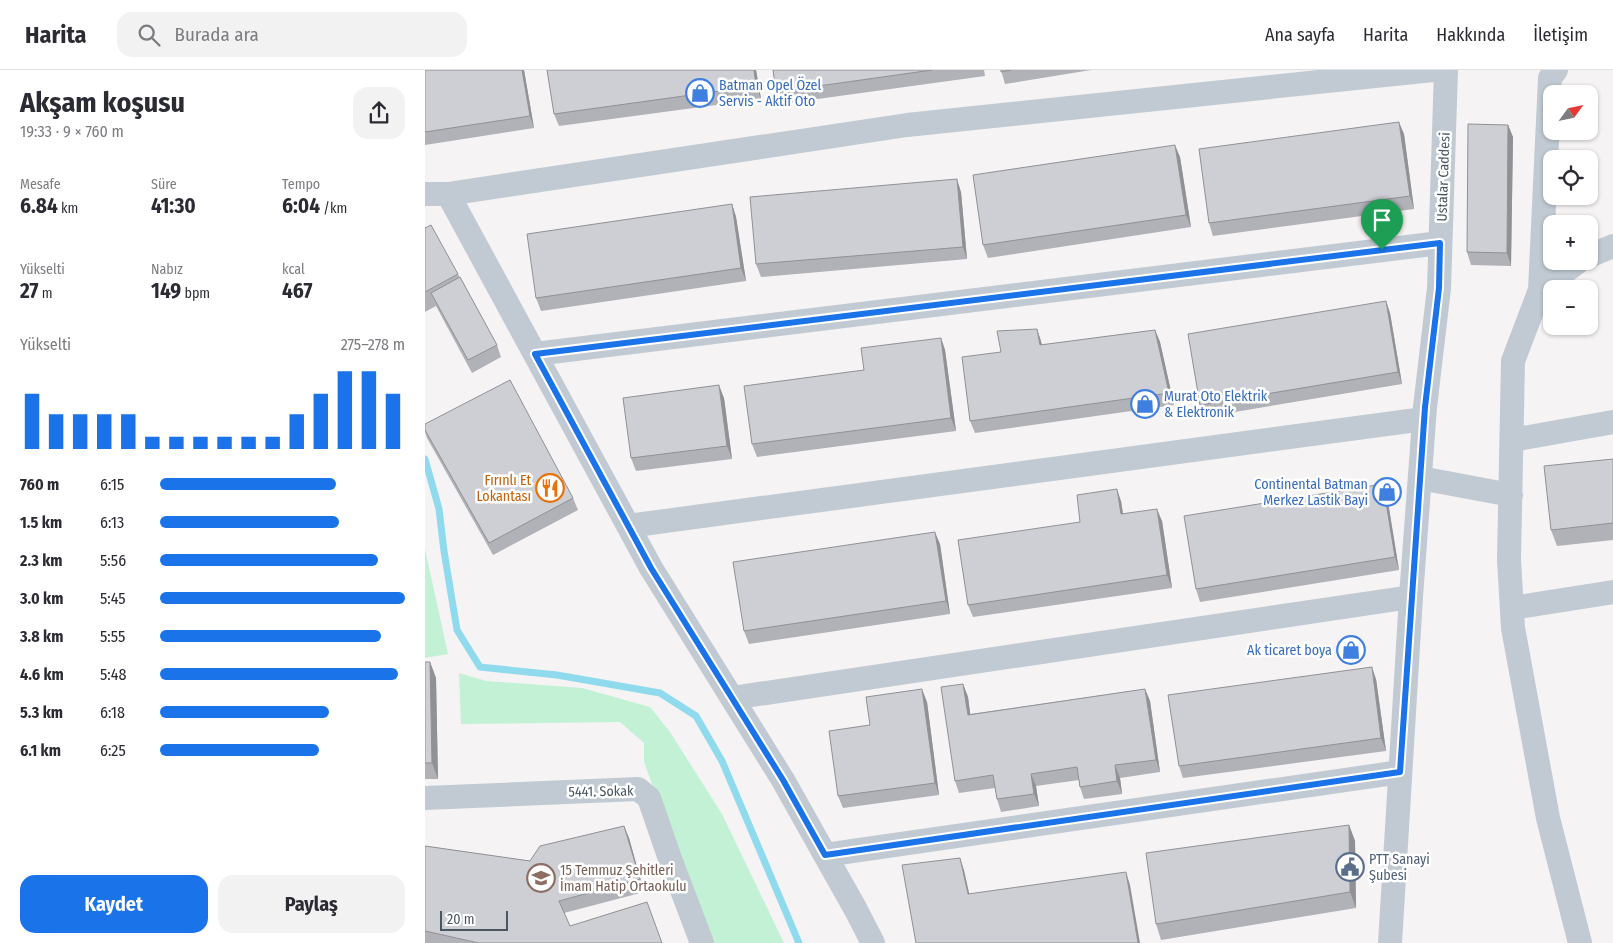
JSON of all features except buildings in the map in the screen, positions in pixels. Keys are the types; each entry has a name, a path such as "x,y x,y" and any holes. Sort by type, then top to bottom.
{"street":[{"path":"425,194 448,194 907,125 1433,70"},
{"name":"Ustalar Caddesi","path":"1390,943 1424,420 1439,288 1446,70"},
{"path":"1556,70 1551,78 1540,290 1513,361 1509,560 1513,628 1548,818 1580,943"},
{"path":"448,194 651,568 783,780 873,943"},
{"path":"535,354 1440,243"},
{"path":"1598,252 1613,246"},
{"path":"1540,290 1567,270"},
{"path":"628,526 1424,420"},
{"path":"1512,440 1613,422"},
{"path":"1420,478 1511,495"},
{"path":"1512,608 1613,592"},
{"path":"732,698 1411,597"},
{"path":"825,855 1400,772"},
{"name":"5441. Sokak","path":"425,798 638,789 649,798 702,943"}],"green space":[{"path":"425,549 448,654 425,658"},
{"path":"459,673 486,681 582,688 650,707 670,732 722,814 784,943 711,943 644,762 644,743 620,722 461,724"}],"waterway":[{"path":"425,459 439,509 457,630 480,667 557,675 660,693 696,716 722,761 799,943"}],"place":[{"name":"Batman Opel Özel Servis - Aktif Oto","path":"700,93"},
{"name":"Murat Oto Elektrik & Elektronik","path":"1145,404"},
{"name":"Fırınlı Et Lokantası","path":"550,488"},
{"name":"Continental Batman Merkez Lastik Bayi","path":"1387,492"},
{"name":"Ak ticaret boya","path":"1351,650"},
{"name":"PTT Sanayi Şubesi","path":"1350,867"},
{"name":"15 Temmuz Şehitleri İmam Hatip Ortaokulu","path":"541,878"}],"route":[{"path":"1440,243 1439,288 1425,407 1400,772 825,855 783,780 651,568 535,354 1164,277 1382,250 1440,243"}]}
